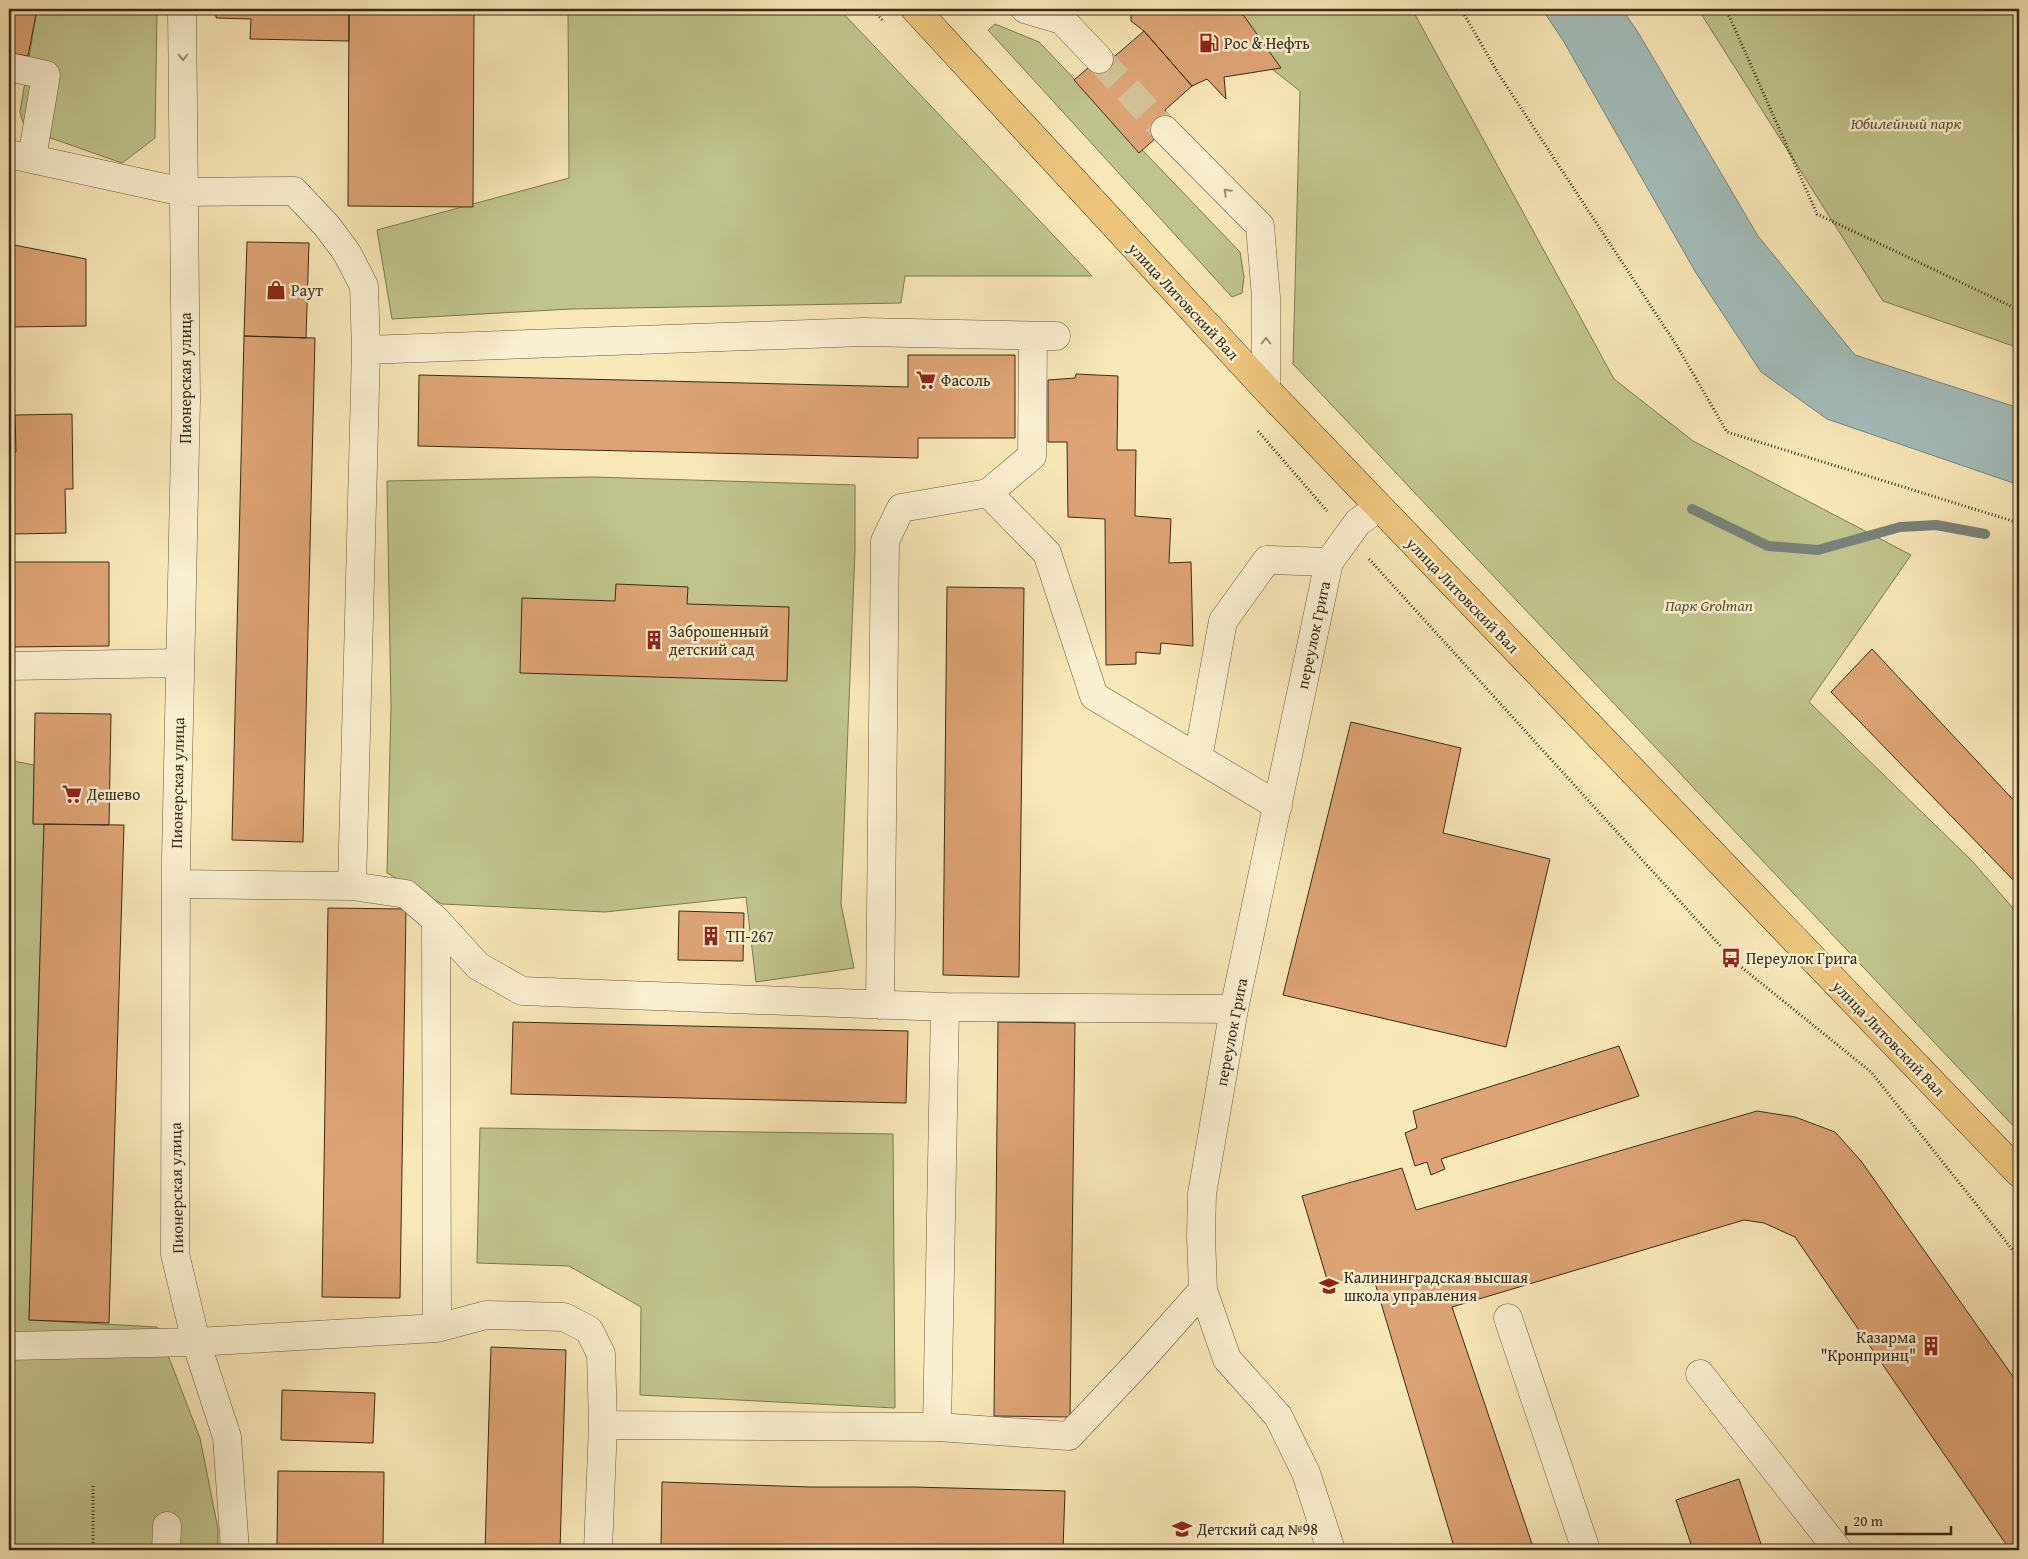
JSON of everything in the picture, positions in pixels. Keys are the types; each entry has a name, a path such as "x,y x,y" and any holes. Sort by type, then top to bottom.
{"main road":[{"name":"улица Литовский Вал","path":"915,9 1266,390 2019,1173"}],"street":[{"name":"Пионерская улица","path":"182,9 186,400 176,884 175,1254 196,1342 227,1438 235,1550"},
{"path":"1024,9 1062,20 1099,59"},
{"path":"9,68 46,75 20,156 183,192 294,191 327,226 347,253 364,286 366,350 352,886"},
{"path":"1164,130 1260,226 1266,297 1266,390"},
{"path":"366,350 863,332 1045,336 1032,456 988,493 901,508 885,541 880,1005"},
{"path":"988,493 1047,552 1094,696 1278,806"},
{"name":"переулок Грига","path":"1330,1550 1306,1473 1278,1416 1227,1360 1202,1290 1202,1194 1234,1009 1329,562 1358,522 1379,507"},
{"path":"1198,758 1223,620 1267,560 1329,562"},
{"path":"9,666 180,663"},
{"path":"176,884 352,886 406,894 436,920 478,966 522,991 944,1007 1234,1009"},
{"path":"436,920 437,1328"},
{"path":"937,1427 944,1007"},
{"path":"603,1425 937,1427 1069,1436 1138,1363 1202,1290"},
{"path":"9,1346 196,1342 437,1328 486,1315 564,1317 589,1330 601,1354 603,1425 598,1550"},
{"path":"1508,1318 1586,1550"},
{"path":"1700,1374 1838,1550"}],"path":[{"path":"872,9 885,23"},
{"path":"1461,9 1498,73 1677,346 1727,432 2019,523"},
{"path":"1726,9 1817,214 2019,310"},
{"path":"1253,425 1348,536 1735,962 1871,1072 2019,1258"},
{"path":"92,1550 93,1486"}],"green space":[{"path":"37,9 157,9 155,138 122,163 25,129 20,112"},
{"path":"568,9 839,9 1092,276 905,276 901,303 571,309 392,319 377,230 569,178"},
{"name":"Парк Grolman","path":"1195,9 1412,9 1614,379 1693,441 1911,555 1809,702 1973,862 2019,915 2019,1132 1293,364 1300,91"},
{"name":"Юбилейный парк","path":"1698,9 2019,9 2019,348 1883,301"},
{"path":"995,24 1039,42 1240,252 1244,277 1242,293 1232,297 988,30"},
{"path":"593,477 855,485 855,551 841,904 854,968 756,982 746,897 605,912 442,904 387,873 391,706 387,481"},
{"path":"9,760 34,765 33,824 44,824 29,1320 157,1327 200,1438 218,1529 218,1550 9,1550"},
{"path":"480,1128 893,1134 895,1408 640,1395 641,1307 569,1266 477,1263"}],"water":[{"path":"1542,9 1622,9 1639,34 1758,236 1855,355 2019,408 2019,485 1827,419 1761,372 1696,273 1564,42"}],"building":[{"path":"9,9 37,9 28,56 9,53"},
{"path":"216,9 349,9 349,41 250,39 251,19 216,18"},
{"path":"349,9 474,9 473,207 348,206"},
{"name":"Рос & Нефть","path":"1134,9 1235,9 1244,16 1281,68 1224,77 1226,99 1207,79 1192,86 1144,31 1131,21"},
{"path":"1144,31 1192,86 1165,110 1175,121 1139,153 1074,80 1109,50 1115,56"},
{"name":"Раут","path":"247,242 309,243 306,338 244,336"},
{"path":"9,244 86,259 86,326 9,327"},
{"path":"244,336 315,338 303,842 232,840"},
{"path":"908,355 1015,355 1015,438 918,438 918,458 418,446 419,375 908,387"},
{"path":"1076,374 1118,376 1117,450 1136,450 1135,516 1171,519 1169,563 1191,562 1193,646 1161,643 1160,654 1136,652 1136,664 1106,665 1105,519 1068,517 1067,442 1048,442 1048,380 1075,378"},
{"path":"72,414 73,489 65,489 66,533 14,534 14,509 9,509 9,489 11,489 10,452 16,452 15,415"},
{"path":"9,562 109,562 109,646 9,647"},
{"name":"Заброшенный детский сад","path":"616,584 688,587 687,604 789,607 787,681 520,673 522,598 615,601"},
{"path":"947,587 1024,588 1019,977 943,975"},
{"path":"1872,649 2019,806 2019,886 1831,692"},
{"name":"Дешево","path":"35,713 111,714 109,825 33,824"},
{"path":"1351,722 1461,748 1443,833 1550,859 1506,1047 1283,995"},
{"path":"44,824 124,825 109,1323 29,1320"},
{"path":"328,908 406,909 400,1298 322,1297"},
{"name":"ТП-267","path":"679,911 744,913 743,961 678,960"},
{"path":"513,1022 908,1031 906,1103 511,1094"},
{"path":"998,1022 1075,1023 1070,1417 994,1416"},
{"path":"1619,1046 1639,1096 1441,1159 1445,1169 1431,1175 1427,1162 1415,1166 1405,1133 1417,1128 1413,1111"},
{"name":"Казарма \"Кронпринц\"","path":"1757,1111 1795,1117 1835,1132 1861,1161 2019,1385 2019,1550 2010,1550 1795,1237 1764,1223 1744,1220 1452,1307 1534,1550 1455,1550 1372,1273 1329,1286 1302,1196 1402,1168 1416,1210"},
{"path":"491,1347 566,1350 560,1550 485,1550"},
{"path":"282,1390 375,1393 373,1443 281,1440"},
{"path":"278,1471 384,1472 383,1547 277,1545"},
{"path":"1739,1479 1763,1550 1693,1550 1676,1500"},
{"path":"662,1482 810,1487 913,1487 1065,1491 1063,1550 661,1550"}],"waterway":[{"path":"1692,509 1768,546 1818,550 1900,527 1936,525 1985,534"}],"tunnel":[{"path":"1099,59 1165,130"}],"place":[{"name":"Рос & Нефть","path":"1209,43"},
{"name":"Раут","path":"276,290"},
{"name":"Фасоль","path":"926,380"},
{"name":"Заброшенный детский сад","path":"654,640"},
{"name":"Дешево","path":"72,794"},
{"name":"ТП-267","path":"711,936"},
{"name":"Переулок Грига","path":"1731,958"},
{"name":"Калининградская высшая школа управления","path":"1329,1286"},
{"name":"Казарма \"Кронпринц\"","path":"1931,1346"},
{"name":"Детский сад №98","path":"1182,1529"}]}
